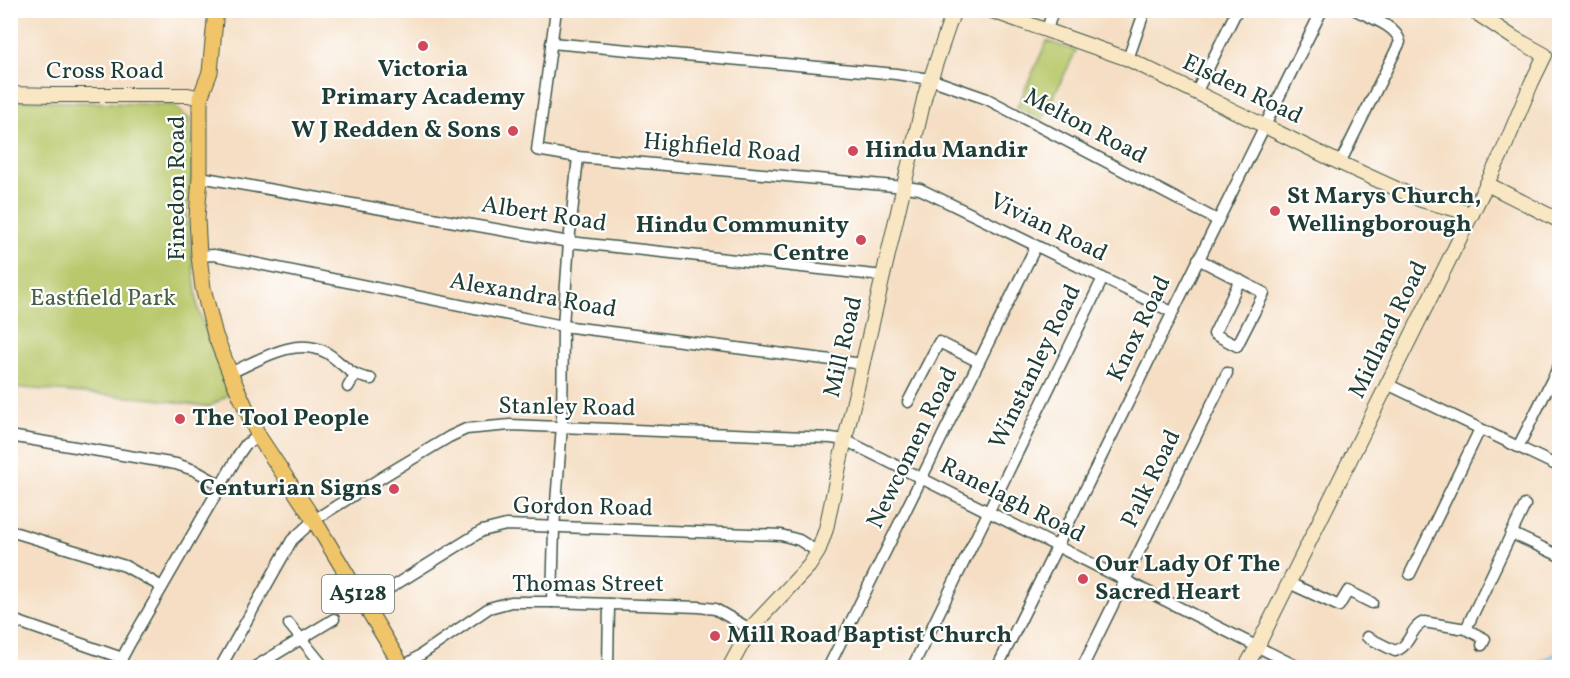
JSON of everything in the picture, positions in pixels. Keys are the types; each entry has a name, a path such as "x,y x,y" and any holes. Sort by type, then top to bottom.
{"main road":[{"name":"Finedon Road","path":"216,10 210,72 200,98 200,177 197,218 199,256 205,297 215,335 259,437 314,520"},
{"name":"Mill Road","path":"729,668 750,629 809,566 818,552 826,529 930,79 954,10"},
{"name":"Elsden Road","path":"989,10 1128,59 1421,200 1472,214"},
{"name":"Midland Road","path":"1245,668 1487,184 1545,55 1472,10"},
{"name":"Cross Road","path":"10,94 188,95 200,98"},
{"path":"1487,184 1560,221"},
{"name":"A5128","path":"314,520 403,667"}],"street":[{"path":"551,43 556,10"},
{"path":"1047,30 1053,10"},
{"path":"1128,59 1145,10"},
{"path":"1196,93 1237,10"},
{"name":"Knox Road","path":"997,668 1322,10"},
{"path":"1340,163 1400,42 1399,35 1392,28 1355,10"},
{"name":"Melton Road","path":"551,43 930,79 987,99 1217,220"},
{"name":"Highfield Road","path":"551,43 537,150 578,157 905,186"},
{"path":"552,602 554,528 562,426 563,326 578,157"},
{"name":"Albert Road","path":"200,177 569,242 884,276"},
{"name":"Vivian Road","path":"905,186 920,189 1172,312"},
{"name":"Newcomen Road","path":"828,668 1036,246"},
{"name":"Alexandra Road","path":"199,256 214,255 563,326 863,364"},
{"path":"1198,259 1240,280 1264,293 1237,346 1214,334 1240,280"},
{"name":"Winstanley Road","path":"912,668 1103,278"},
{"path":"908,402 939,342 978,362"},
{"path":"230,373 276,352 301,346 324,351 355,375 371,379"},
{"path":"1518,447 1560,364"},
{"name":"Palk Road","path":"1082,668 1227,373"},
{"path":"348,387 355,375"},
{"path":"1387,384 1560,467"},
{"name":"Stanley Road","path":"220,668 292,540 314,520 449,437 466,429 510,425 562,426 845,440"},
{"path":"1410,574 1480,429"},
{"path":"10,436 176,464 194,470 221,485"},
{"path":"10,619 121,663 242,449 259,437"},
{"name":"Ranelagh Road","path":"845,440 1300,668"},
{"path":"1466,629 1526,505"},
{"name":"Gordon Road","path":"364,604 482,531 506,525 781,535 799,540 818,552"},
{"path":"10,531 125,566 162,587"},
{"path":"1511,532 1560,556"},
{"path":"1289,583 1339,606 1348,591 1372,603"},
{"name":"Thomas Street","path":"403,667 453,631 489,609 511,602 699,607 715,609 750,629"},
{"path":"608,668 609,604"},
{"path":"253,668 334,619"},
{"path":"1367,637 1399,651 1422,622 1466,629 1485,639 1482,645"},
{"path":"289,624 325,668"}],"green space":[{"path":"1047,41 1076,51 1042,120 1017,107"},
{"name":"Eastfield Park","path":"11,100 173,105 189,119 194,154 187,217 198,308 228,395 209,407 155,399 11,387"}],"waterway":[{"path":"1534,668 1538,663 1560,652"}],"place":[{"name":"Victoria Primary Academy","path":"423,46"},
{"name":"W J Redden & Sons","path":"513,131"},
{"name":"Hindu Mandir","path":"853,151"},
{"name":"St Marys Church, Wellingborough","path":"1275,211"},
{"name":"Hindu Community Centre","path":"861,240"},
{"name":"The Tool People","path":"180,419"},
{"name":"Centurian Signs","path":"394,489"},
{"name":"Our Lady Of The Sacred Heart","path":"1083,579"},
{"name":"Mill Road Baptist Church","path":"715,636"}]}
